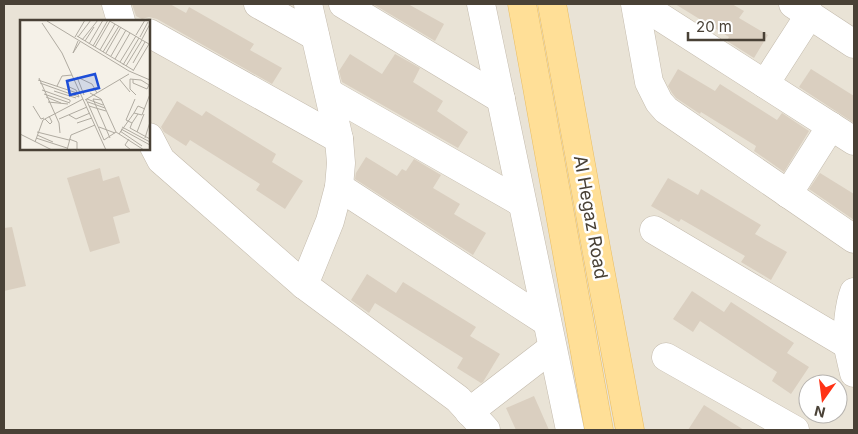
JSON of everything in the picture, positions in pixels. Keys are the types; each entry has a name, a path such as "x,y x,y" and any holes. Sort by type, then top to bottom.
{"main road":[{"name":"Al Hegaz Road","path":"522,4 599,430"},
{"name":"Al Hegaz Road","path":"552,4 630,430"}],"street":[{"path":"258,4 316,36"},
{"path":"304,285 330,221 339,187 341,163 339,139 308,4"},
{"path":"343,4 500,100"},
{"path":"481,4 570,430"},
{"path":"635,4 649,82 659,102 666,110 854,240"},
{"path":"640,4 854,141"},
{"path":"765,84 801,9 854,44"},
{"path":"150,34 339,139"},
{"path":"329,93 522,203"},
{"path":"788,194 831,126"},
{"path":"150,139 161,160 304,285 458,399 478,421 552,348"},
{"path":"339,187 547,322"},
{"path":"654,230 848,345"},
{"path":"854,292 849,310 848,345 854,374"},
{"path":"666,357 795,430"}],"shaded area":[{"path":"4,4 854,4 854,430 4,430"}],"building":[{"path":"132,4 170,4 186,13 189,7 254,44 250,50 282,68 272,84 157,19 149,17 142,19 136,16"},
{"path":"373,4 408,4 444,24 435,41"},
{"path":"675,4 732,4 744,11 739,18 768,35 754,58 727,41 729,37"},
{"path":"350,54 382,74 395,54 420,68 413,82 443,101 437,111 468,132 458,148 342,82 339,71"},
{"path":"678,69 715,91 720,84 777,120 782,113 809,131 784,172 754,151 756,146 676,98 668,86"},
{"path":"811,69 854,96 854,123 799,87"},
{"path":"177,101 202,116 206,111 276,154 272,162 303,181 285,209 256,190 260,184 190,140 186,146 164,132 161,127"},
{"path":"366,157 397,176 402,169 406,171 414,159 441,175 433,188 460,204 454,214 486,233 473,255 355,179 356,173"},
{"path":"100,168 103,181 119,176 130,212 113,217 120,243 90,252 67,178"},
{"path":"820,173 854,194 854,220 809,189"},
{"path":"668,178 698,195 701,189 761,225 755,234 787,252 771,280 741,262 745,256 681,219 679,222 651,206"},
{"path":"12,227 26,286 4,291 4,228"},
{"path":"367,274 396,293 403,282 476,327 470,336 500,354 483,382 481,383 457,368 463,358 375,303 369,313 351,300"},
{"path":"692,291 724,312 731,302 794,343 787,353 809,367 804,374 798,374 798,384 791,394 772,381 777,372 700,321 693,332 673,319"},
{"path":"534,396 549,430 516,430 506,408"},
{"path":"704,405 744,430 688,430"}]}
